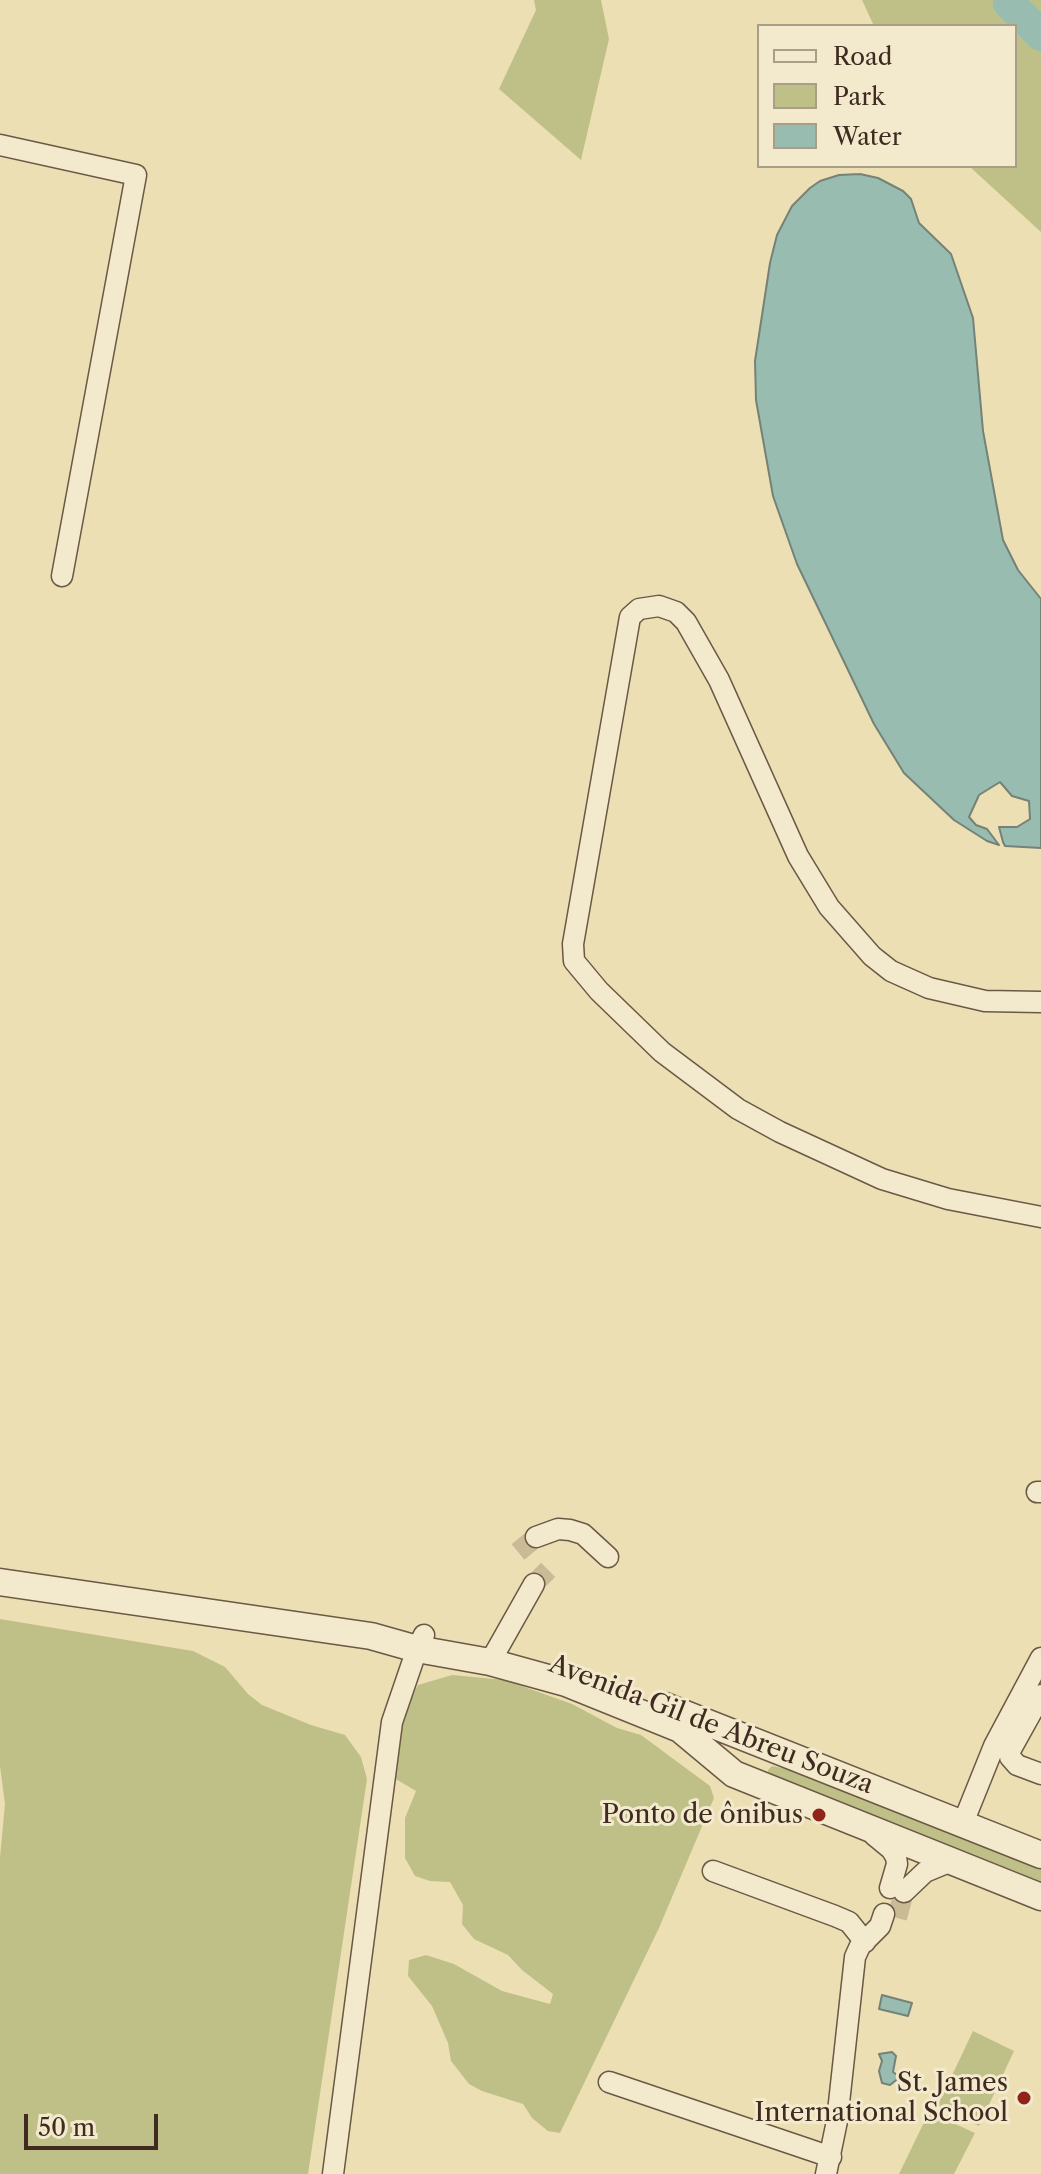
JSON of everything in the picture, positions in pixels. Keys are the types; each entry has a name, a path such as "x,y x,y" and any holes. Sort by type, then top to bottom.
{"street":[{"path":"0,145 136,175 62,576"},
{"path":"1041,1002 985,1001 929,988 891,971 872,956 829,907 798,856 719,680 686,622 676,612 659,606 647,606 630,617 573,944 574,961 599,991 662,1052 738,1109 882,1179 948,1199 1041,1217"},
{"path":"536,1537 558,1529 570,1530 583,1534 608,1557"},
{"name":"Avenida Gil de Abreu Souza","path":"0,1582 420,1642 494,1654 589,1676 1041,1855"},
{"path":"494,1654 534,1584"},
{"path":"333,2174 392,1722 420,1642"},
{"name":"Avenida Gil de Abreu Souza","path":"494,1654 680,1729 728,1771 1041,1897"},
{"path":"963,1823 994,1746 1041,1658"},
{"path":"1041,1695 1010,1751 1010,1757 1017,1765 1041,1774"},
{"path":"758,1784 756,1774 761,1760 779,1760 801,1766 813,1764"},
{"path":"861,1826 891,1849 896,1857 897,1890 925,1872 949,1862"},
{"path":"713,1871 849,1922 865,1942"},
{"path":"609,2082 828,2166 855,1957 890,1916"}],"green space":[{"path":"534,0 601,0 609,39 581,160 499,89 536,10"},
{"path":"862,0 1041,0 1041,232 971,168 1017,168 1017,24 873,24"},
{"path":"0,1619 193,1651 225,1667 262,1705 345,1735 361,1757 367,1779 308,2174 0,2174 0,1857 5,1804 0,1766"},
{"path":"452,1675 505,1680 572,1704 617,1728 641,1735 710,1786 714,1798 659,1928 560,2133 548,2131 532,2118 523,2104 469,2084 451,2061 448,2043 432,2006 408,1976 409,1960 426,1955 454,1964 502,1991 550,2004 553,1994 508,1955 474,1939 462,1924 463,1905 450,1882 415,1876 405,1858 405,1818 416,1791 394,1778 394,1758 405,1707 418,1685"},
{"path":"772,1766 792,1770 1041,1868 1041,1886 768,1778 768,1770"},
{"path":"973,2031 1014,2051 979,2126 937,2107"},
{"path":"929,2112 975,2133 954,2174 899,2174"}],"water":[{"path":"860,174 878,178 903,191 911,199 919,223 951,254 973,318 983,431 1003,540 1018,570 1041,599 1041,848 1005,846 999,827 1017,827 1030,819 1029,801 1012,796 1000,782 979,795 969,817 976,825 987,829 999,845 954,820 904,773 874,724 797,564 773,496 756,400 755,361 777,235 792,206 810,188 839,175"},
{"path":"882,1995 912,2003 908,2016 879,2009"},
{"path":"892,2052 896,2056 893,2072 900,2077 890,2085 882,2083 879,2054"}],"waterway":[{"path":"1010,0 1009,3 1041,35"}],"tunnel":[{"path":"518,1552 536,1537"},
{"path":"534,1584 549,1569"},
{"path":"897,1918 904,1892"}],"place":[{"name":"Ponto de ônibus","path":"819,1815"},
{"name":"St. James International School","path":"1024,2098"}]}
